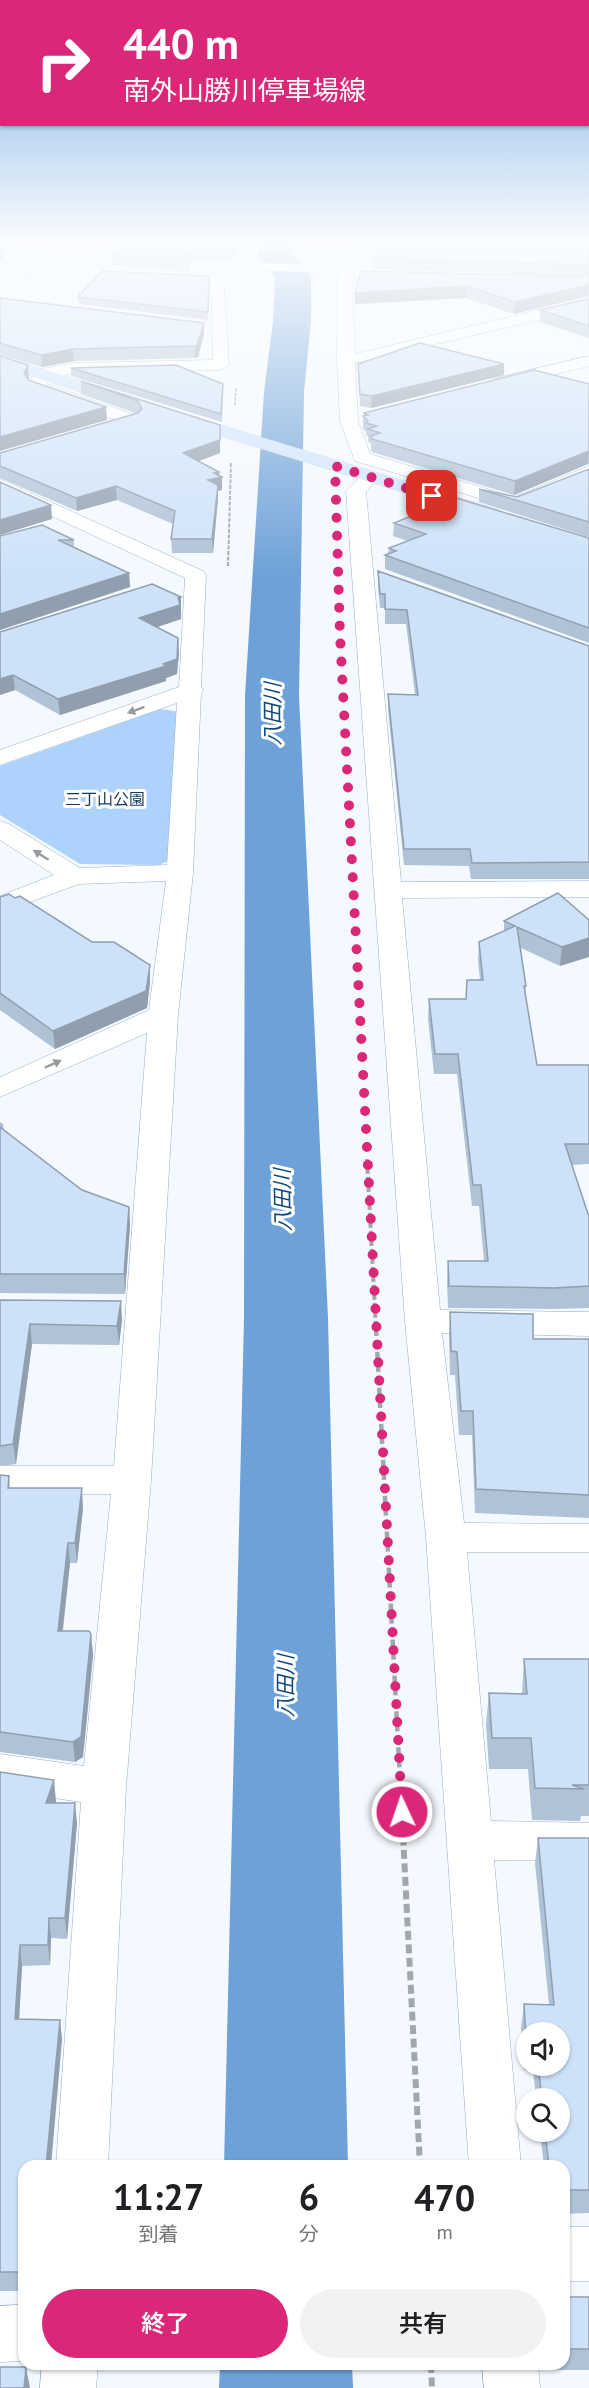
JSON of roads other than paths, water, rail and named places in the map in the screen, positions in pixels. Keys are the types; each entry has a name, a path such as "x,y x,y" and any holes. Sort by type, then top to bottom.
{"main road":[{"path":"0,362 142,406"},
{"path":"164,413 514,521"}],"street":[{"path":"77,436 132,420 36,386 42,374 74,369 221,365 218,352"},
{"path":"345,352 349,422 362,456 515,504 589,471"},
{"path":"345,361 381,352"},
{"path":"486,387 589,361"},
{"path":"349,422 372,416"},
{"path":"371,477 356,491 374,575 388,890 423,1321 446,1537 495,2160"},
{"path":"0,485 77,521 180,581 192,690 180,873 163,1015 132,1480 104,1787 82,2160"},
{"path":"44,531 77,521"},
{"path":"0,758 192,690"},
{"path":"0,829 75,876"},
{"path":"0,905 75,876 180,873"},
{"path":"388,890 589,889"},
{"path":"0,1088 163,1015"},
{"path":"108,1307 144,1307"},
{"path":"423,1321 589,1324"},
{"path":"0,1480 132,1480"},
{"path":"446,1537 589,1538"},
{"path":"0,1772 104,1787"},
{"path":"470,1840 589,1842"},
{"path":"570,2253 589,2254"},
{"path":"0,2334 18,2333"},
{"path":"68,2388 70,2370"},
{"path":"510,2370 512,2388"}],"waterway":[{"name":"八田川","path":"286,2160 286,1318 272,696 284,392 288,352"},
{"name":"八田川","path":"286,2370 286,2388"}],"park label":[{"name":"三丁山公園","path":"105,799"}]}
